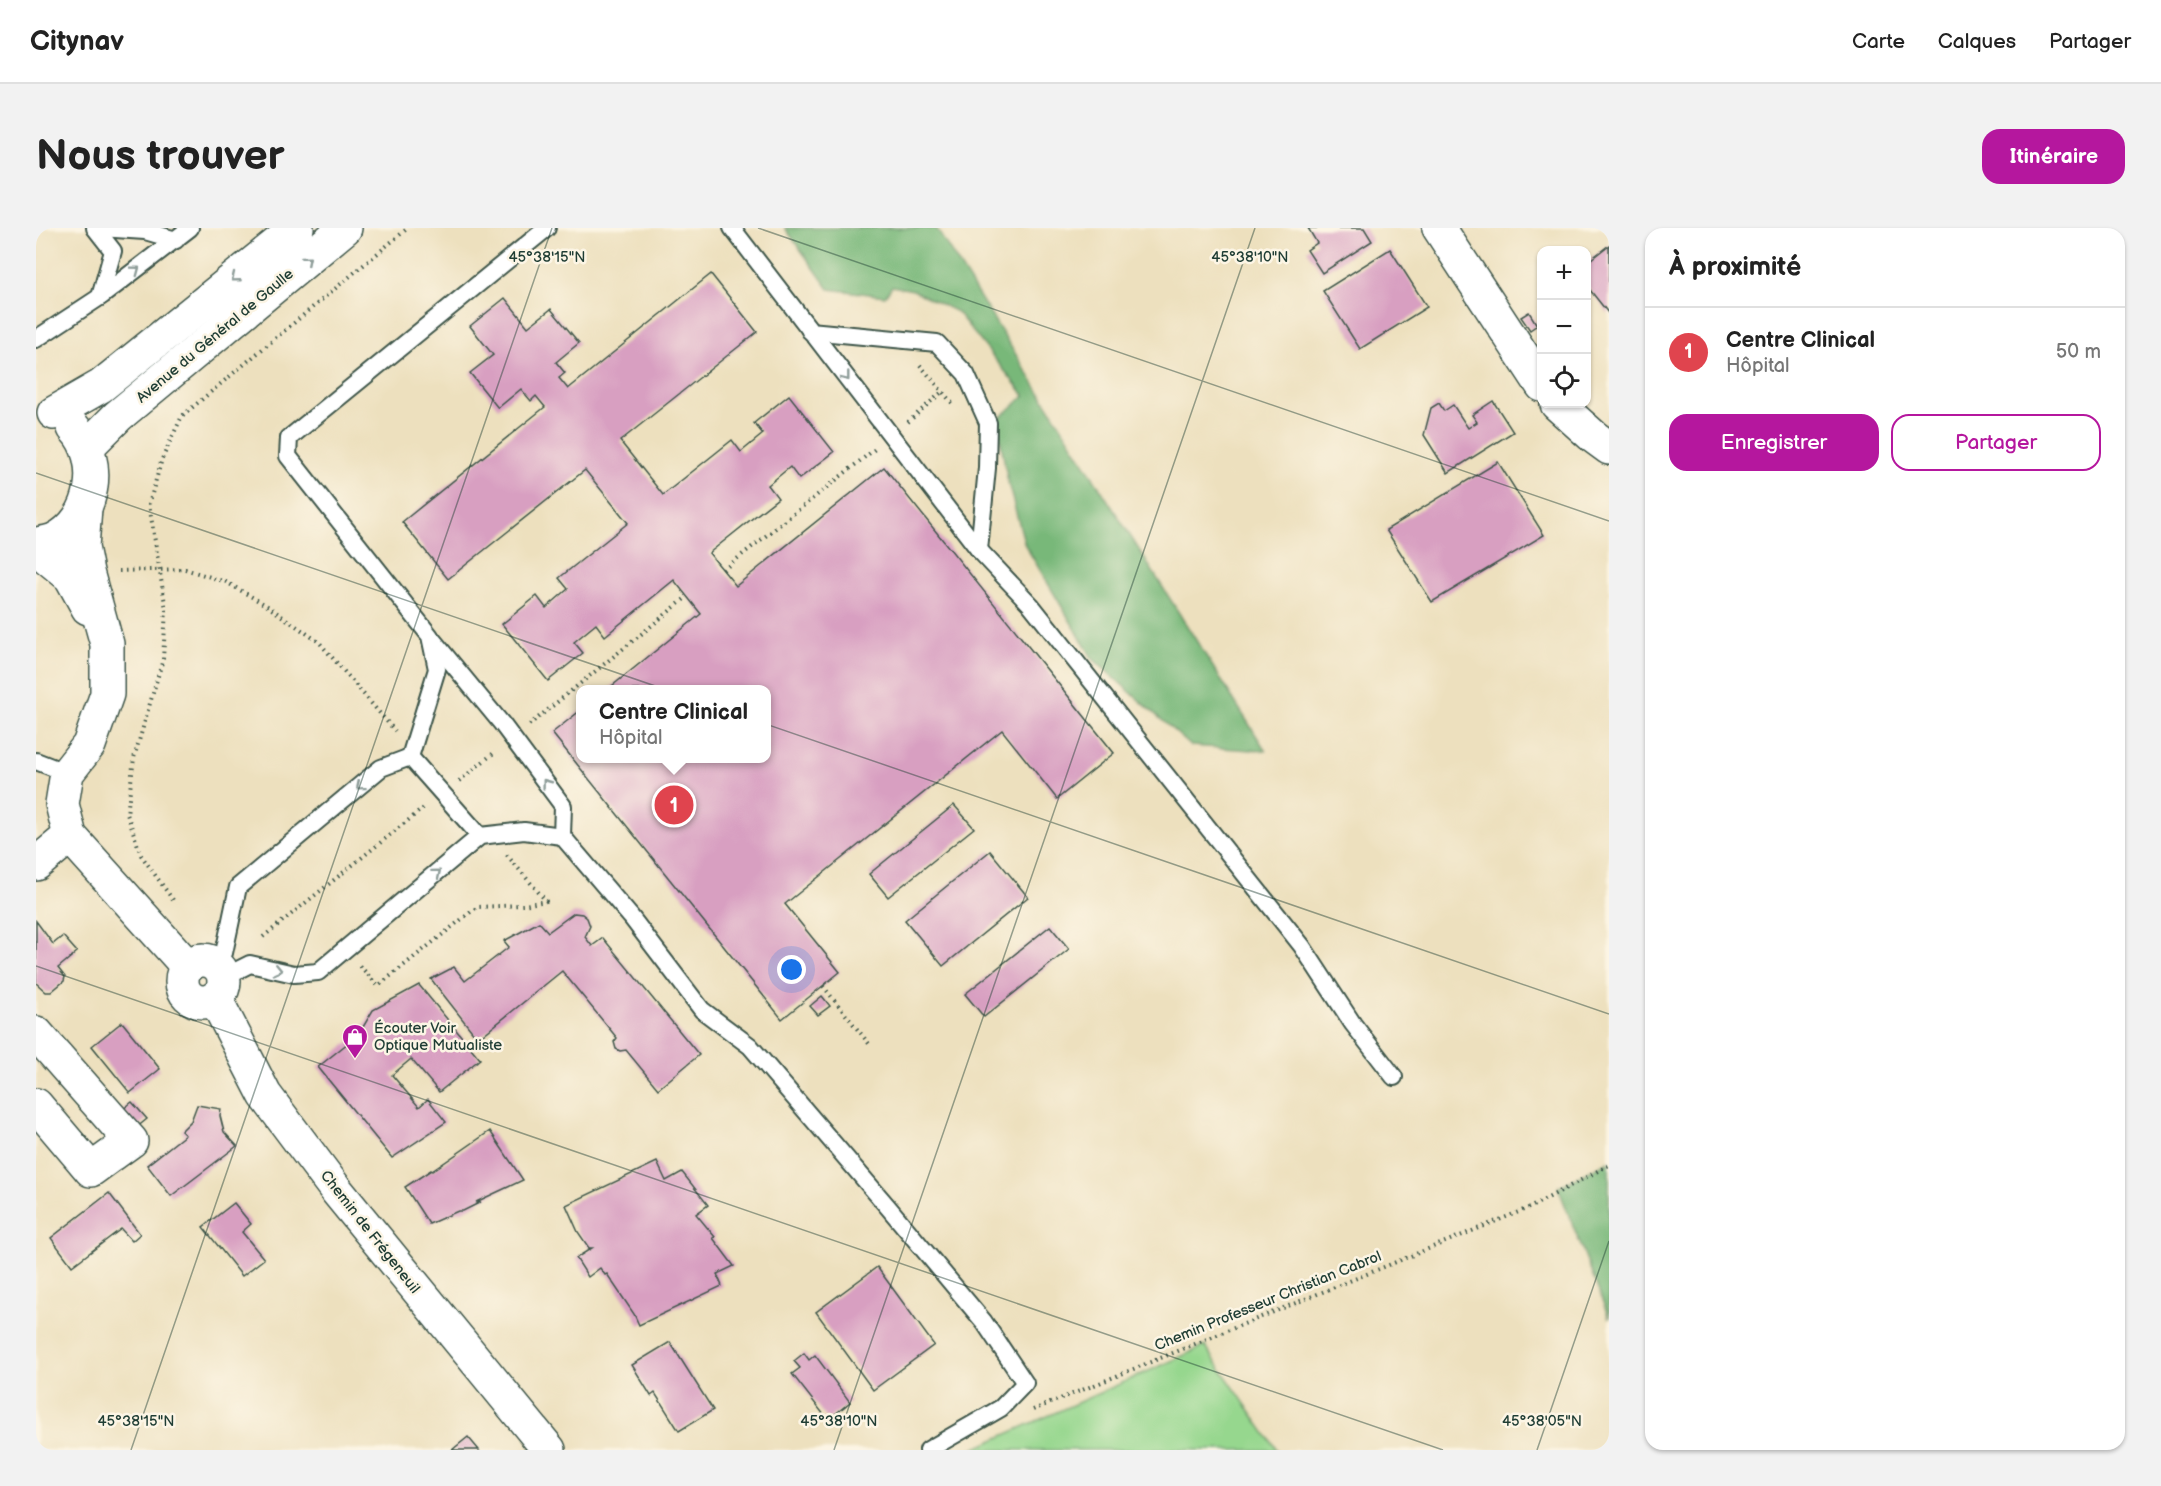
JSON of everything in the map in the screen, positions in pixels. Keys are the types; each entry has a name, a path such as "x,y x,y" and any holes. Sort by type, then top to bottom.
{"street":[{"path":"45,411 100,386 297,228"},
{"name":"Avenue du Général de Gaulle","path":"87,447 118,416 345,228"},
{"path":"1439,228 1537,377"},
{"path":"1561,408 1609,448"},
{"path":"45,411 68,422 87,447"},
{"name":"Chemin de Frégeneuil","path":"87,447 92,467 92,489 85,508 82,547 107,644 106,693 89,745 67,773 62,804 70,836 209,976 265,1095 402,1273 549,1450"},
{"path":"36,546 54,540 72,526 85,508"},
{"name":"Chemin de Frégeneuil","path":"36,546 71,577 107,644"},
{"path":"36,864 70,836"},
{"path":"36,1033 131,1141 91,1170 36,1105"}],"lane":[{"path":"95,228 113,251 100,297"},
{"path":"100,228 145,231 176,240"},
{"path":"36,339 100,297 190,228"},
{"path":"547,228 289,438 288,456 513,739 563,806 562,836"},
{"path":"732,228 979,550 1031,605 1302,946 1353,1024 1394,1077"},
{"path":"810,331 937,343 966,374 988,423 987,468 979,550"},
{"path":"410,757 437,669 430,636"},
{"path":"410,757 480,836"},
{"path":"209,976 224,953 238,887 381,768 410,757"},
{"path":"36,761 67,773"},
{"path":"209,976 250,964 294,974 318,972 480,836 524,831 562,836 631,917 702,1010 750,1046 881,1198 984,1322 1025,1383 1001,1408 928,1450"}],"path":[{"path":"175,903 141,855 127,814 134,758 163,659 166,610 149,504 162,459 182,416 408,228"},
{"path":"914,358 956,408"},
{"path":"900,428 943,391"},
{"path":"723,570 881,443"},
{"path":"159,570 185,569 226,582 266,604 319,642 395,732"},
{"path":"579,685 687,597"},
{"path":"452,786 576,688"},
{"path":"263,937 427,806"},
{"path":"355,960 378,986 477,907 524,905 546,901 500,847"},
{"path":"823,986 870,1045"},
{"name":"Chemin Professeur Christian Cabrol","path":"1027,1412 1531,1207 1609,1165"}],"green space":[{"path":"785,228 936,228 1266,751 1191,746 1093,659 1025,545 1008,483 997,420 1025,396 957,312 913,290 892,286 885,296 829,289"},
{"path":"1609,1161 1609,1318 1558,1187"},
{"path":"1205,1346 1277,1450 971,1450"}],"building":[{"path":"1308,228 1364,228 1372,241 1322,273 1307,250 1317,243"},
{"path":"1609,245 1609,314 1591,291 1591,259"},
{"path":"1390,249 1427,307 1360,349 1323,291"},
{"path":"711,274 757,332 620,441 663,495 732,440 741,452 763,434 754,423 789,395 834,452 799,479 790,467 768,485 778,498 709,553 736,586 884,467 1114,753 1057,799 1002,730 785,904 840,972 782,1019 576,763 771,763 771,685 613,685 701,614 674,580 605,636 596,624 574,642 583,653 548,681 502,624 537,596 546,608 568,589 559,578 628,523 585,470 448,579 402,522 545,407 536,396 531,401 521,389 498,408 470,373 493,355 470,326 505,298 528,327 551,309 579,343 556,362 565,373 559,378 568,389"},
{"path":"1529,312 1537,325 1530,330 1521,317"},
{"path":"1493,401 1513,432 1448,473 1424,435 1431,408 1439,403 1444,411 1453,405 1468,428 1477,422 1472,415"},
{"path":"1498,462 1544,535 1432,602 1386,530"},
{"path":"576,714 576,763 552,733"},
{"path":"954,805 974,828 888,897 869,874"},
{"path":"990,851 1028,897 943,966 905,920"},
{"path":"574,913 582,914 587,918 590,926 585,937 592,946 603,938 699,1055 658,1089 626,1050 616,1049 614,1042 617,1038 562,971 478,1039 431,979 454,967 465,981 509,947 504,941 539,922 548,932"},
{"path":"36,921 53,944 63,936 77,952 58,968 65,977 64,981 51,992 46,992 36,983"},
{"path":"1050,926 1069,949 984,1017 965,994"},
{"path":"419,985 480,1059 439,1092 411,1059 392,1075 419,1107 428,1099 446,1122 392,1158 318,1067 359,1034 373,1010"},
{"path":"822,996 830,1006 818,1015 810,1006"},
{"path":"122,1022 160,1069 130,1093 92,1046"},
{"path":"132,1102 147,1119 136,1128 122,1110"},
{"path":"197,1105 221,1109 220,1116 224,1132 237,1146 171,1196 147,1165 185,1135 181,1131 191,1121"},
{"path":"490,1131 523,1180 476,1202 481,1202 463,1211 429,1224 405,1187"},
{"path":"657,1162 666,1181 682,1172 708,1205 696,1214 734,1266 717,1274 722,1286 639,1325 607,1274 605,1275 600,1268 588,1277 576,1258 592,1248 589,1248 578,1232 566,1205"},
{"path":"109,1193 140,1234 132,1241 121,1229 72,1266 51,1238"},
{"path":"234,1203 251,1224 242,1232 264,1259 242,1276 203,1227"},
{"path":"877,1267 934,1345 873,1390 816,1312"},
{"path":"670,1342 713,1410 679,1431 655,1393 651,1396 632,1365"},
{"path":"804,1353 809,1360 815,1355 850,1402 828,1420 792,1374 800,1368 794,1361"},
{"path":"468,1437 479,1450 452,1450"}],"place":[{"name":"Centre Clinical","path":"674,805"},
{"name":"Écouter Voir Optique Mutualiste","path":"355,1060"}]}
